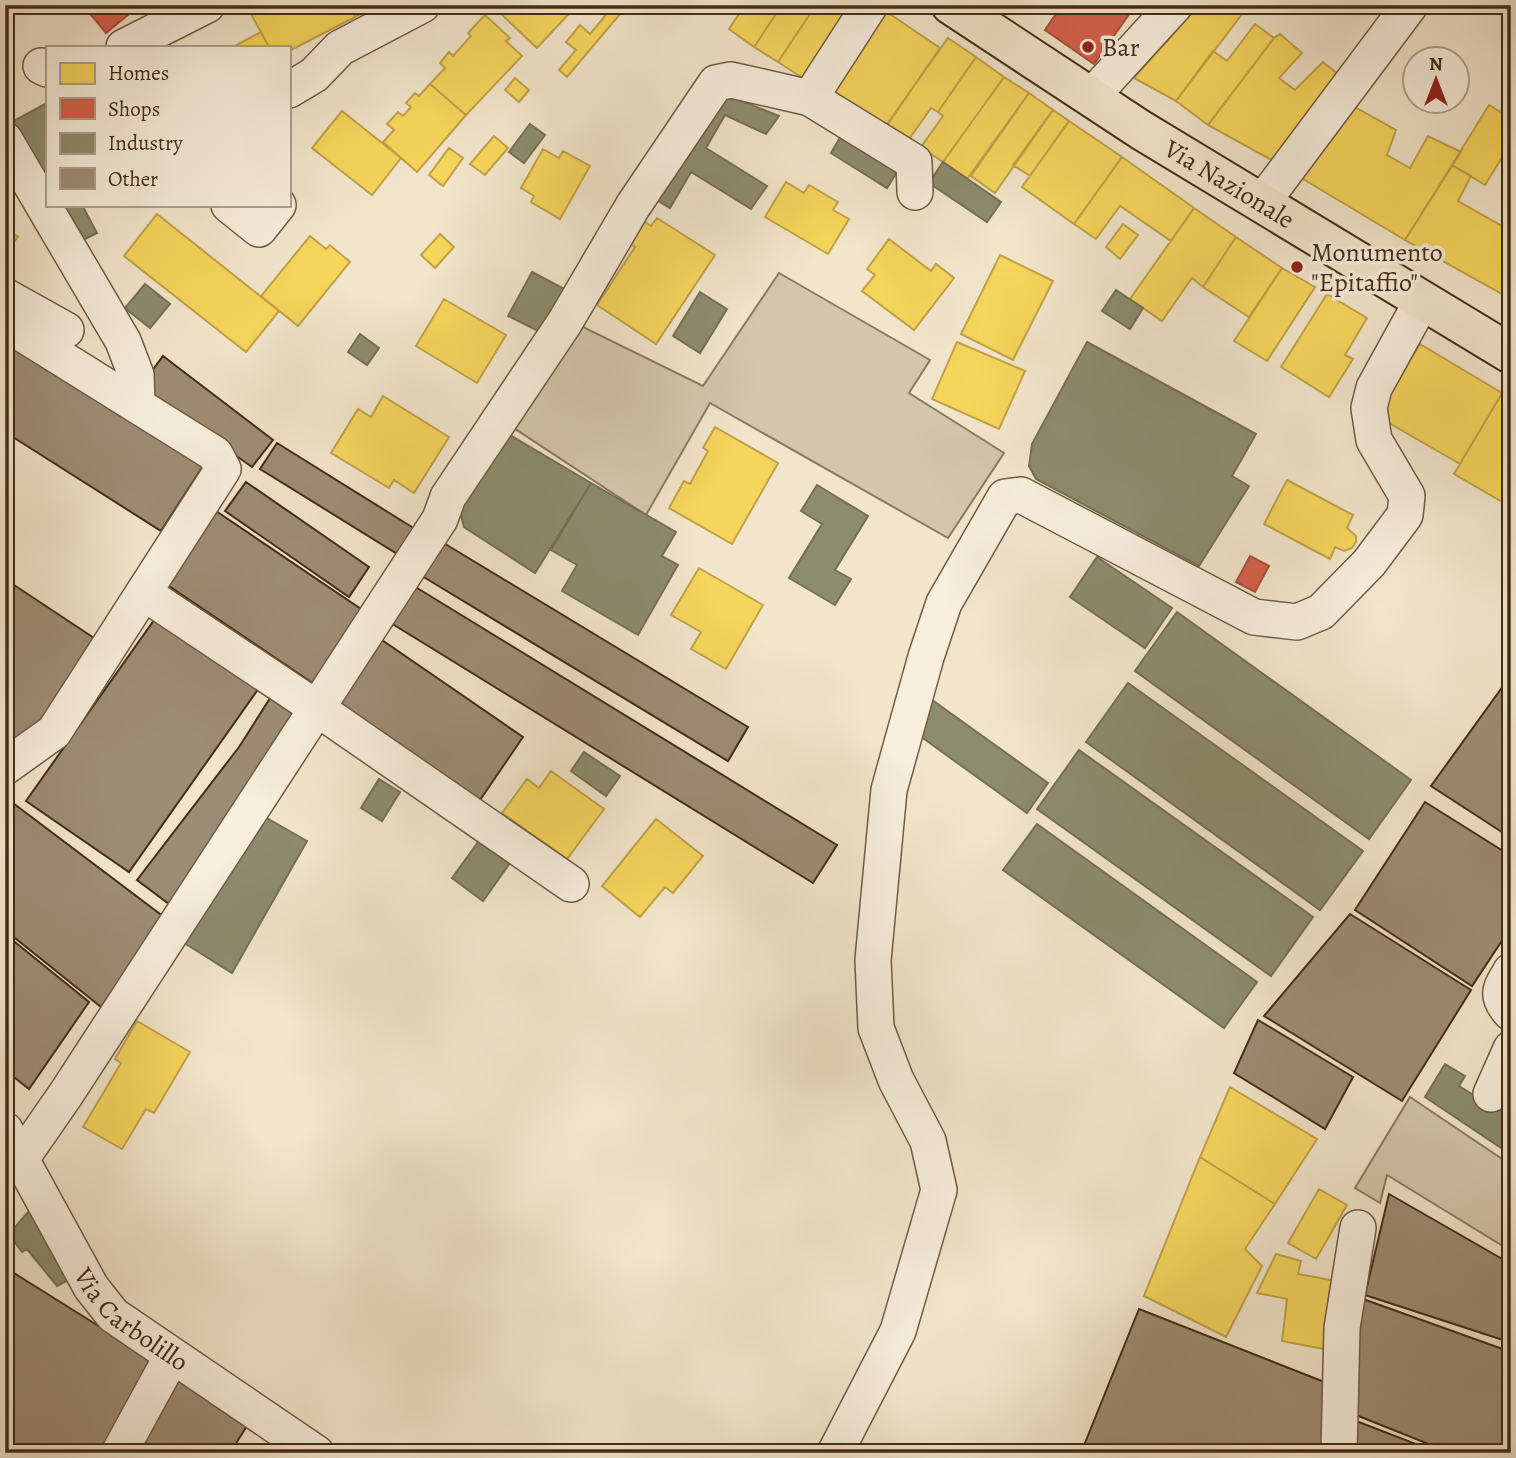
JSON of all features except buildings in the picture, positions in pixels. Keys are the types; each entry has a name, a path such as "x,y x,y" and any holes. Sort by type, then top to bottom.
{"main road":[{"name":"Via Nazionale","path":"951,5 1261,204 1511,354"}],"street":[{"path":"126,46 207,5"},
{"path":"290,89 314,75 340,48 422,5"},
{"path":"810,99 870,5"},
{"path":"1091,97 1175,5"},
{"path":"1261,204 1410,5"},
{"path":"13,1144 66,1094 318,709 440,519 447,497 565,322 634,206 716,83 731,80 810,99 914,162 915,192"},
{"path":"5,140 123,341 136,375 137,403"},
{"path":"230,206 259,229 277,206"},
{"path":"5,296 66,330"},
{"path":"835,1453 898,1331 939,1190 928,1141 895,1080 876,1028 873,960 889,790 944,603 1005,496 1021,495 1254,617 1297,622 1321,612 1369,564 1405,515 1407,496 1374,440 1369,408 1374,388 1422,301"},
{"path":"5,323 215,454 223,469 54,732 5,767"},
{"path":"144,593 318,709 571,884"},
{"path":"1511,971 1500,988 1502,1004 1511,1013"},
{"path":"1491,1094 1511,1049"},
{"name":"Via Carbolillo","path":"13,1144 91,1287 113,1315 316,1453"},
{"path":"1339,1453 1342,1328 1358,1228"},
{"path":"119,1453 172,1356"}],"shaded area":[{"path":"779,273 930,360 909,393 1004,453 948,538 710,403 646,515 506,423 573,322 703,386"},
{"path":"1410,1097 1511,1165 1511,1251 1387,1175 1380,1203 1355,1188"}],"place":[{"name":"Bar","path":"1088,47"},
{"name":"Monumento \"Epitaffio\"","path":"1297,267"}]}
